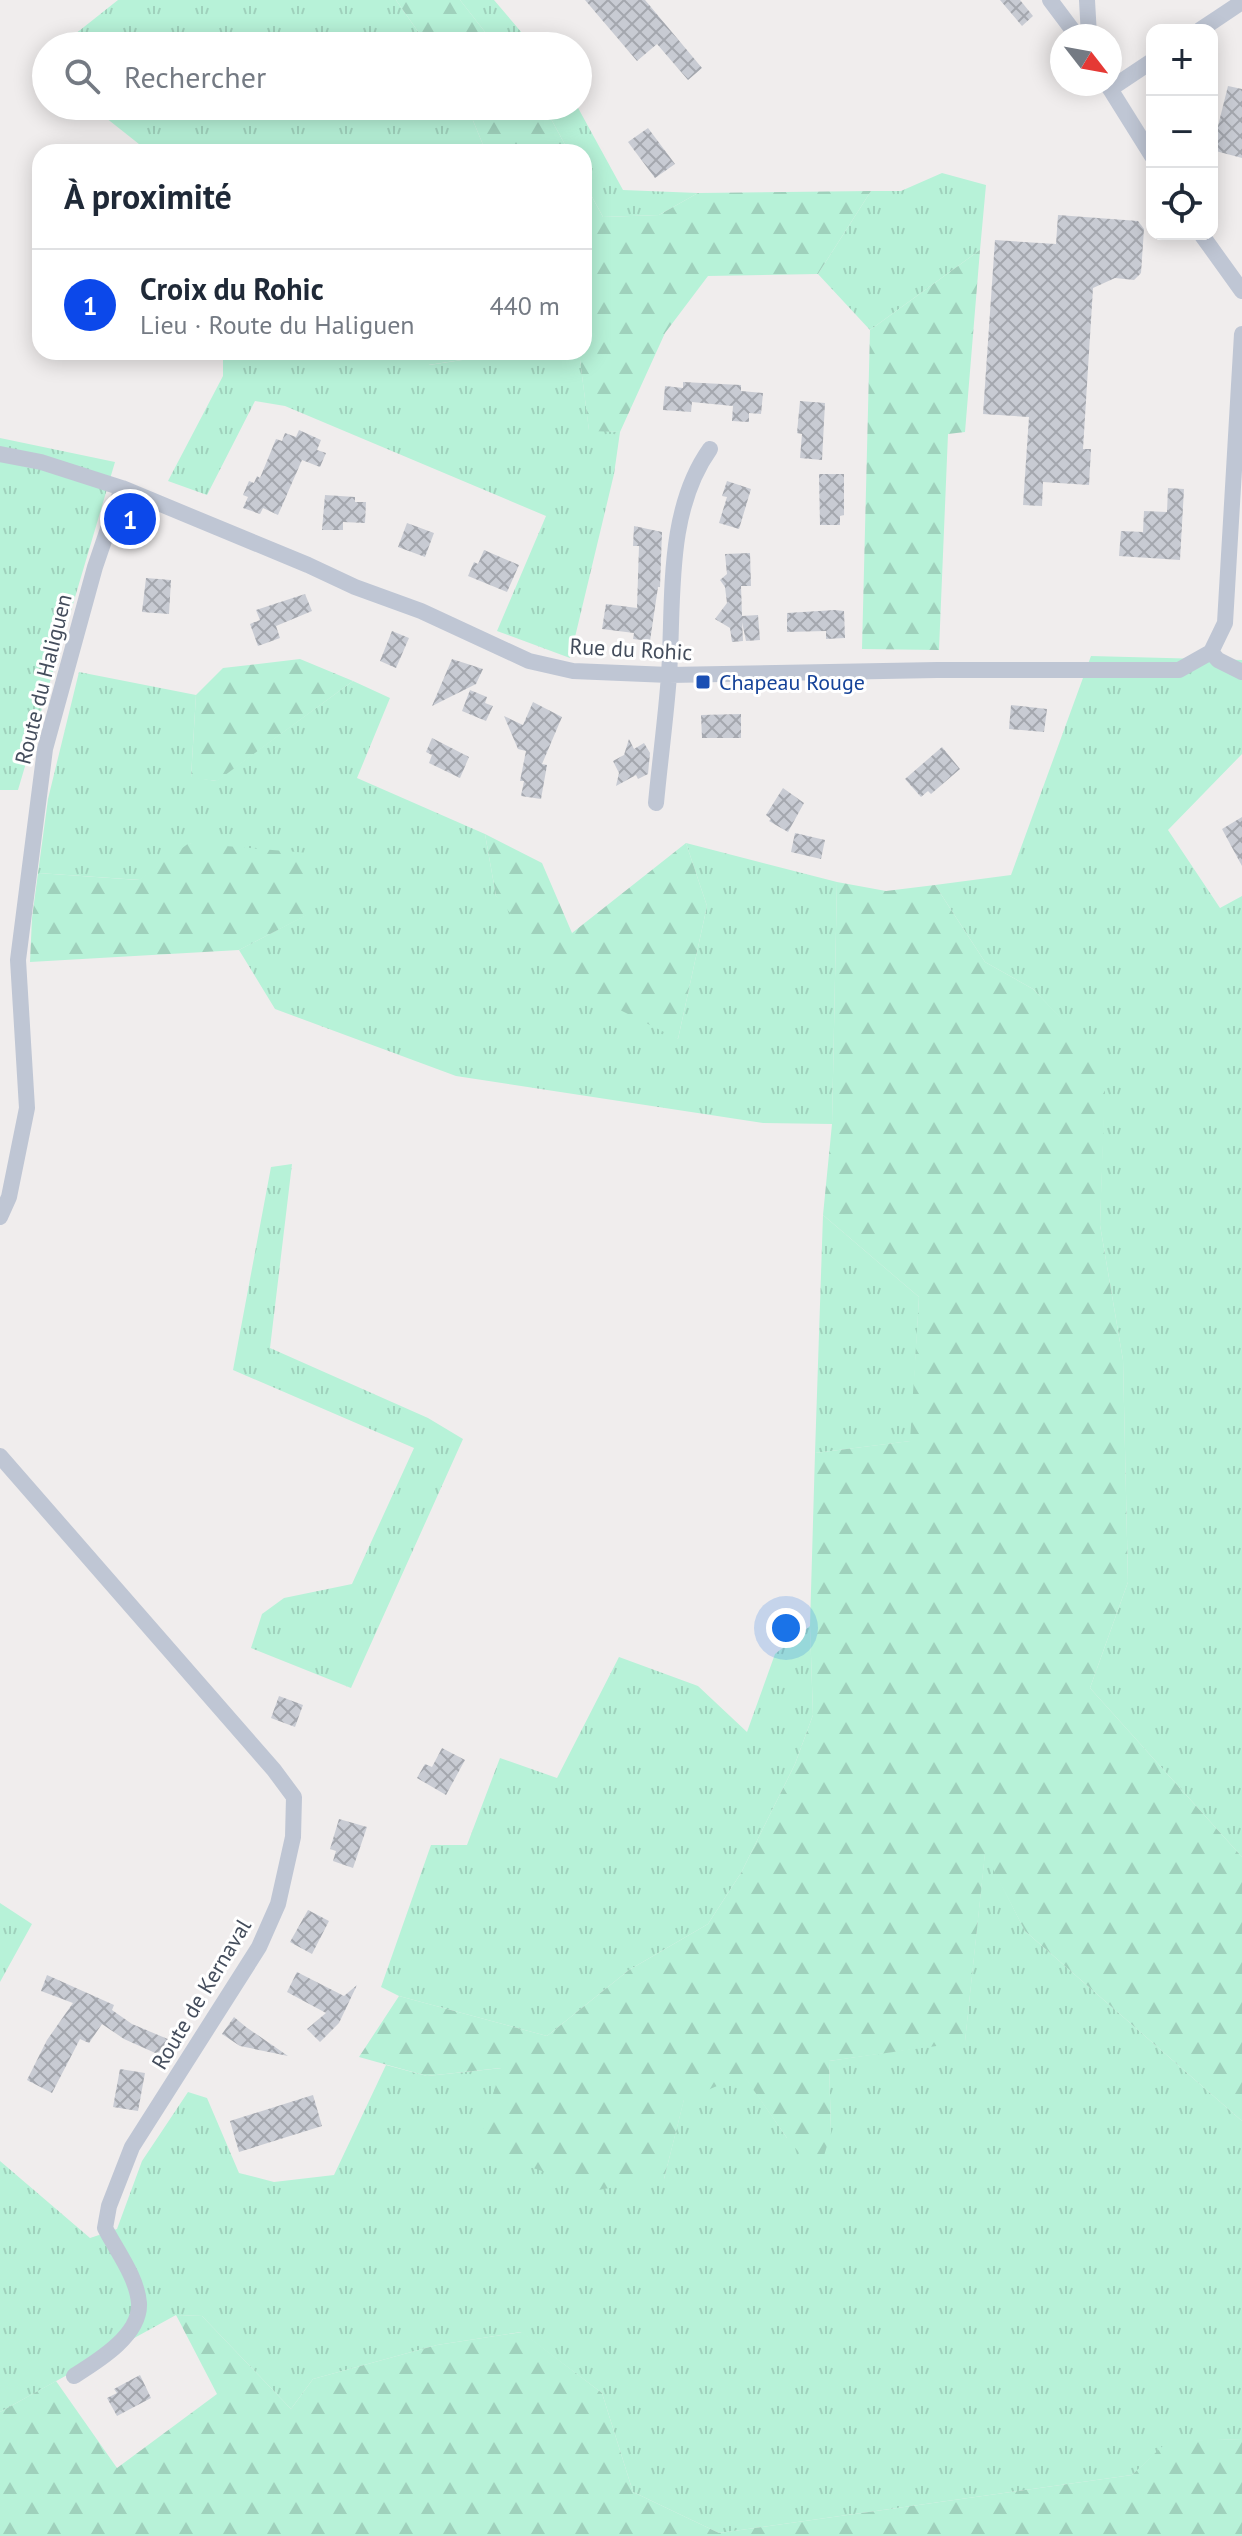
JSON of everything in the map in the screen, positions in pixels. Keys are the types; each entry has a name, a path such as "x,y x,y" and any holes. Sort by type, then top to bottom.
{"street":[{"path":"1050,0 1068,24"},
{"path":"1087,0 1088,24"},
{"path":"1209,24 1242,2"},
{"path":"1122,79 1146,65"},
{"path":"1114,96 1146,147"},
{"path":"1205,240 1242,291"},
{"path":"1242,334 1225,623 1211,652 1218,660 1242,672"},
{"path":"656,803 682,514 693,478 710,449"},
{"name":"Rue du Rohic","path":"0,454 41,462 122,488 355,587 421,611 529,661 573,671 669,675 1179,670 1211,652"},
{"name":"Route du Haliguen","path":"0,1217 9,1197 27,1108 18,960 45,749 95,567 122,488"},
{"name":"Route de Kernaval","path":"0,1456 224,1712 294,1797 293,1837 278,1904 259,1947 132,2147 109,2206 105,2228 132,2278 139,2301 138,2317 121,2340 74,2376"}],"green space":[{"path":"118,0 396,0 418,32 78,32"},
{"path":"396,0 460,0 485,32 418,32"},
{"path":"460,0 494,0 521,32 485,32"},
{"path":"109,120 473,120 483,144 139,144"},
{"path":"473,120 552,120 565,144 483,144"},
{"path":"552,120 585,120 623,190 698,193 659,215 603,217 592,197 592,144 565,144"},
{"path":"942,173 986,185 980,250 870,330 818,274 871,191 901,191"},
{"path":"871,191 818,274 708,276 665,333 620,432 589,431 580,360 592,360 592,197 603,217 659,215 698,193"},
{"path":"980,250 965,432 948,434 939,650 862,649 870,330"},
{"path":"223,360 427,360 429,365 462,360 580,360 589,430 620,432 614,474 570,658 497,631 546,516 285,406 255,401 207,495 168,481 223,376"},
{"path":"427,360 461,360 428,365"},
{"path":"0,438 115,462 18,790 0,790"},
{"path":"1091,656 1242,660 1242,754 1168,830 1220,908 1242,896 1242,1857 1090,1688 1128,1582 1123,1360 1100,1225 1105,1065 1033,989 985,962 935,885 1011,875"},
{"path":"300,659 353,681 217,781 191,778 196,695 223,668"},
{"path":"79,672 196,695 191,777 216,781 353,681 390,698 357,778 485,834 496,896 678,1039 707,906 686,843 837,882 832,1124 763,1123 456,1076 275,1009 239,950 306,915 190,843 140,880 38,873 48,799"},
{"path":"485,834 542,863 572,933 686,843 707,906 678,1039 570,985 496,896"},
{"path":"189,843 309,853 307,915 239,950 30,962 38,873 139,880"},
{"path":"837,882 886,891 935,885 985,962 1033,989 1106,1064 1100,1225 1123,1360 1128,1582 1090,1688 1242,1857 1242,2121 1025,1931 985,1854 965,2042 829,2061 831,2133 818,2175 787,2138 743,2075 684,2100 664,2179 598,2190 477,2149 501,2068 427,2076 359,2057 399,1996 547,2036 629,1970 708,1924 741,1873 795,1764 813,1715 810,1626 815,1453 910,1441 919,1297 823,1215 832,1124"},
{"path":"292,1164 270,1348 428,1418 463,1439 351,1688 251,1648 262,1614 284,1598 352,1584 414,1448 233,1370 271,1167"},
{"path":"823,1215 919,1297 911,1441 815,1453"},
{"path":"810,1626 813,1715 795,1764 741,1873 708,1924 629,1970 547,2036 399,1996 381,1987 431,1845 467,1845 500,1758 557,1778 619,1657 698,1686 747,1732 775,1654"},
{"path":"985,1852 1025,1931 1242,2121 1242,2439 1168,2442 1132,2475 719,2533 633,2492 602,2393 521,2332 437,2345 313,2379 291,2409 202,2316 176,2315 0,2412 0,2161 90,2238 117,2229 142,2161 188,2092 207,2098 239,2173 274,2182 334,2175 386,2065 427,2076 502,2068 664,2179 684,2099 743,2074 787,2138 831,2133 829,2061 965,2041"},
{"path":"0,1903 32,1924 0,1982"},
{"path":"176,2315 202,2316 291,2409 313,2379 437,2345 522,2332 602,2393 633,2492 719,2533 1132,2475 1168,2441 1242,2439 1242,2536 0,2536 0,2412 56,2381 117,2468 217,2394"}],"building":[{"path":"585,0 645,0 702,68 688,80 657,44 637,61"},
{"path":"1000,0 1020,0 1033,16 1022,26"},
{"path":"1228,86 1242,89 1242,158 1218,152 1218,126"},
{"path":"648,128 675,164 655,178 628,142"},
{"path":"1058,215 1138,221 1144,229 1141,273 1134,280 1115,278 1093,288 1083,449 1091,449 1089,485 1043,482 1042,506 1023,505 1029,417 983,414 995,240 1056,244"},
{"path":"683,382 741,385 741,391 763,393 761,414 749,413 749,422 732,421 733,406 692,402 691,412 663,410 665,386 683,388"},
{"path":"800,401 825,403 822,460 800,458 802,434 797,433"},
{"path":"299,430 321,440 317,450 326,453 320,467 302,460 278,515 263,508 260,514 243,508 248,497 243,495 249,481 254,483 257,476 260,478 276,439 282,441 285,433 296,437"},
{"path":"819,474 844,474 844,515 840,516 840,525 820,525"},
{"path":"727,481 751,489 739,529 719,523 727,497 722,496"},
{"path":"1168,488 1184,489 1180,560 1119,556 1121,531 1143,532 1144,511 1167,512"},
{"path":"325,495 355,497 355,502 366,502 365,523 343,522 343,530 322,530"},
{"path":"407,523 434,533 425,557 398,547"},
{"path":"634,526 662,532 660,587 650,641 633,639 634,633 602,629 606,604 637,608 639,546 633,546"},
{"path":"484,550 519,565 507,592 468,576"},
{"path":"750,553 751,586 741,586 742,616 758,615 760,640 746,641 742,622 743,641 732,642 730,628 715,619 727,603 725,587 720,580 727,574 725,554"},
{"path":"146,578 171,580 169,614 142,612"},
{"path":"305,594 312,611 276,626 280,638 258,646 250,624 260,620 256,610"},
{"path":"844,611 845,638 826,639 826,631 787,632 787,613"},
{"path":"392,631 409,638 396,668 380,661"},
{"path":"452,659 483,669 476,684 432,706"},
{"path":"470,690 487,697 485,703 493,706 486,721 462,711"},
{"path":"533,702 562,717 542,764 547,765 541,799 521,796 524,781 520,781 526,751 518,749 504,716 523,725"},
{"path":"1011,705 1047,709 1044,732 1009,729"},
{"path":"741,714 741,738 702,738 701,715"},
{"path":"432,738 469,757 460,778 429,763 432,755 426,752"},
{"path":"629,739 634,749 644,743 650,753 648,774 638,779 636,775 616,786 619,773 613,761 624,755"},
{"path":"942,747 960,769 931,794 928,791 921,797 905,779"},
{"path":"783,788 804,803 788,832 769,821 771,819 766,815"},
{"path":"1242,817 1242,866 1222,829"},
{"path":"795,833 825,840 821,859 791,852"},
{"path":"279,1696 303,1705 295,1727 271,1718"},
{"path":"442,1748 465,1760 446,1795 417,1778 425,1764 432,1767"},
{"path":"339,1819 367,1827 353,1868 333,1861 336,1851 330,1849"},
{"path":"308,1910 329,1921 312,1954 290,1942"},
{"path":"297,1972 344,1996 357,1985 339,2023 320,2042 307,2029 326,2013 287,1992"},
{"path":"47,1975 114,2005 112,2010 132,2024 170,2040 162,2056 124,2039 102,2024 89,2043 80,2039 52,2093 27,2080 47,2040 73,2003 41,1991"},
{"path":"234,2017 288,2056 240,2046 222,2034"},
{"path":"120,2069 145,2073 138,2111 113,2107"},
{"path":"313,2095 322,2126 239,2152 230,2121"},
{"path":"140,2375 151,2398 117,2416 107,2398 117,2393 114,2389"}],"place":[{"name":"Croix du Rohic","path":"130,519"},
{"name":"Chapeau Rouge","path":"703,682"}]}
